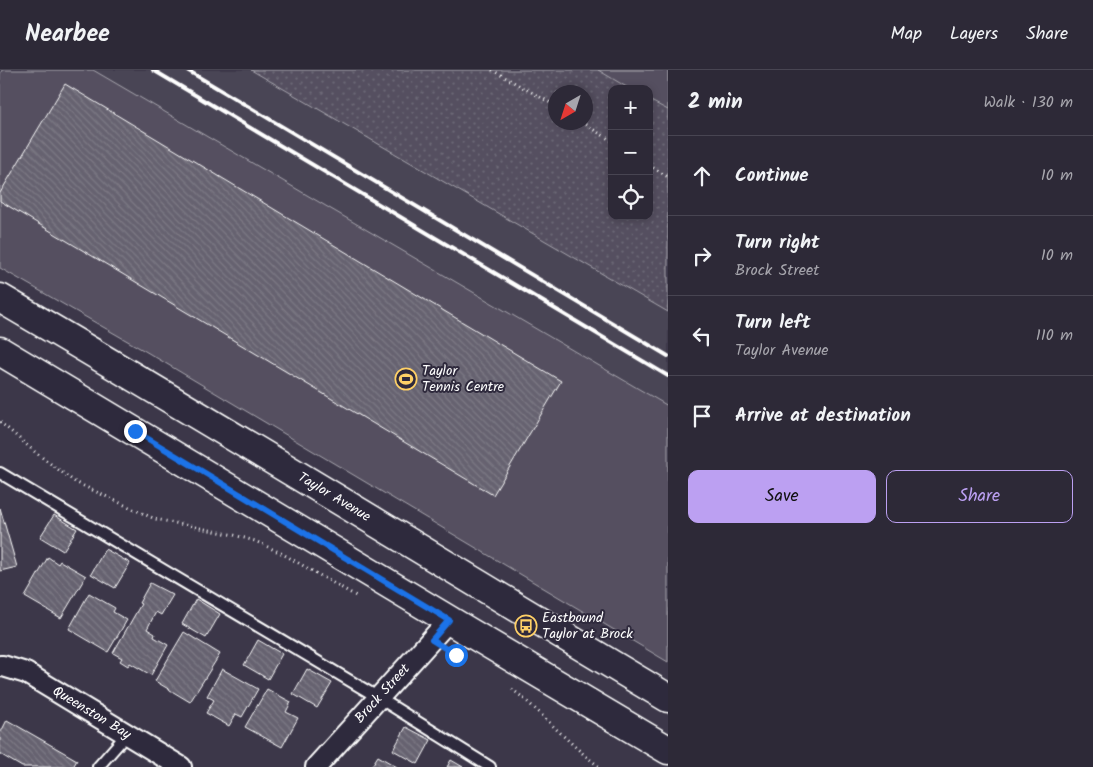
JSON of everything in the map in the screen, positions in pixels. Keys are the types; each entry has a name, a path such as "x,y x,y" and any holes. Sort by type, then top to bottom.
{"main road":[{"name":"Taylor Avenue","path":"0,298 668,698"},
{"path":"0,351 668,750"}],"street":[{"name":"Brock Street","path":"316,767 449,620"},
{"name":"Queenston Bay","path":"0,666 26,673 181,767"}],"lane":[{"path":"0,473 379,698 490,767"},
{"path":"98,767 128,734"}],"path":[{"path":"492,70 548,102"},
{"path":"593,130 608,139"},
{"path":"653,168 668,177"},
{"path":"0,422 35,452 75,482 155,518 255,541 281,553 356,596"},
{"path":"504,684 532,706 600,767"}],"shaded area":[{"name":"Taylor Tennis Centre","path":"2,70 93,70 668,406 668,662 145,351 0,268 0,74"},
{"path":"93,70 251,70 668,312 668,406"},
{"path":"251,70 668,70 668,312"},
{"path":"598,70 668,70 668,110 653,102 653,85 623,85"}],"building":[{"path":"65,84 561,381 493,495 0,201 0,193"},
{"path":"0,508 17,567 0,571"},
{"path":"54,515 77,529 63,551 40,537"},
{"path":"105,549 130,563 115,588 91,574"},
{"path":"48,557 58,564 60,561 86,576 61,618 25,597"},
{"path":"150,583 173,595 161,615 156,612 147,629 155,634 154,637 168,645 151,675 130,663 128,666 120,661 122,658 113,653 141,604 139,603"},
{"path":"89,593 115,608 113,612 127,620 108,652 69,629"},
{"path":"196,599 220,614 206,638 182,624"},
{"path":"184,632 220,654 190,702 155,681"},
{"path":"258,640 282,654 268,679 244,665"},
{"path":"222,669 258,689 242,717 236,714 229,726 206,713 214,700 207,696"},
{"path":"307,669 332,683 317,708 293,694"},
{"path":"267,689 291,702 286,712 298,718 282,747 245,727"},
{"path":"7,720 77,760 73,767 22,767 0,754 0,734"},
{"path":"406,727 431,740 418,764 393,750"},
{"path":"378,756 397,767 371,767"},
{"path":"451,760 463,767 447,767"}],"railway":[{"path":"153,70 668,376"},
{"path":"187,70 668,356"}],"place":[{"name":"Taylor Tennis Centre","path":"406,379"},
{"name":"Eastbound Taylor at Brock","path":"526,626"}],"route":[{"path":"135,431 449,620 432,640 456,655"}]}
